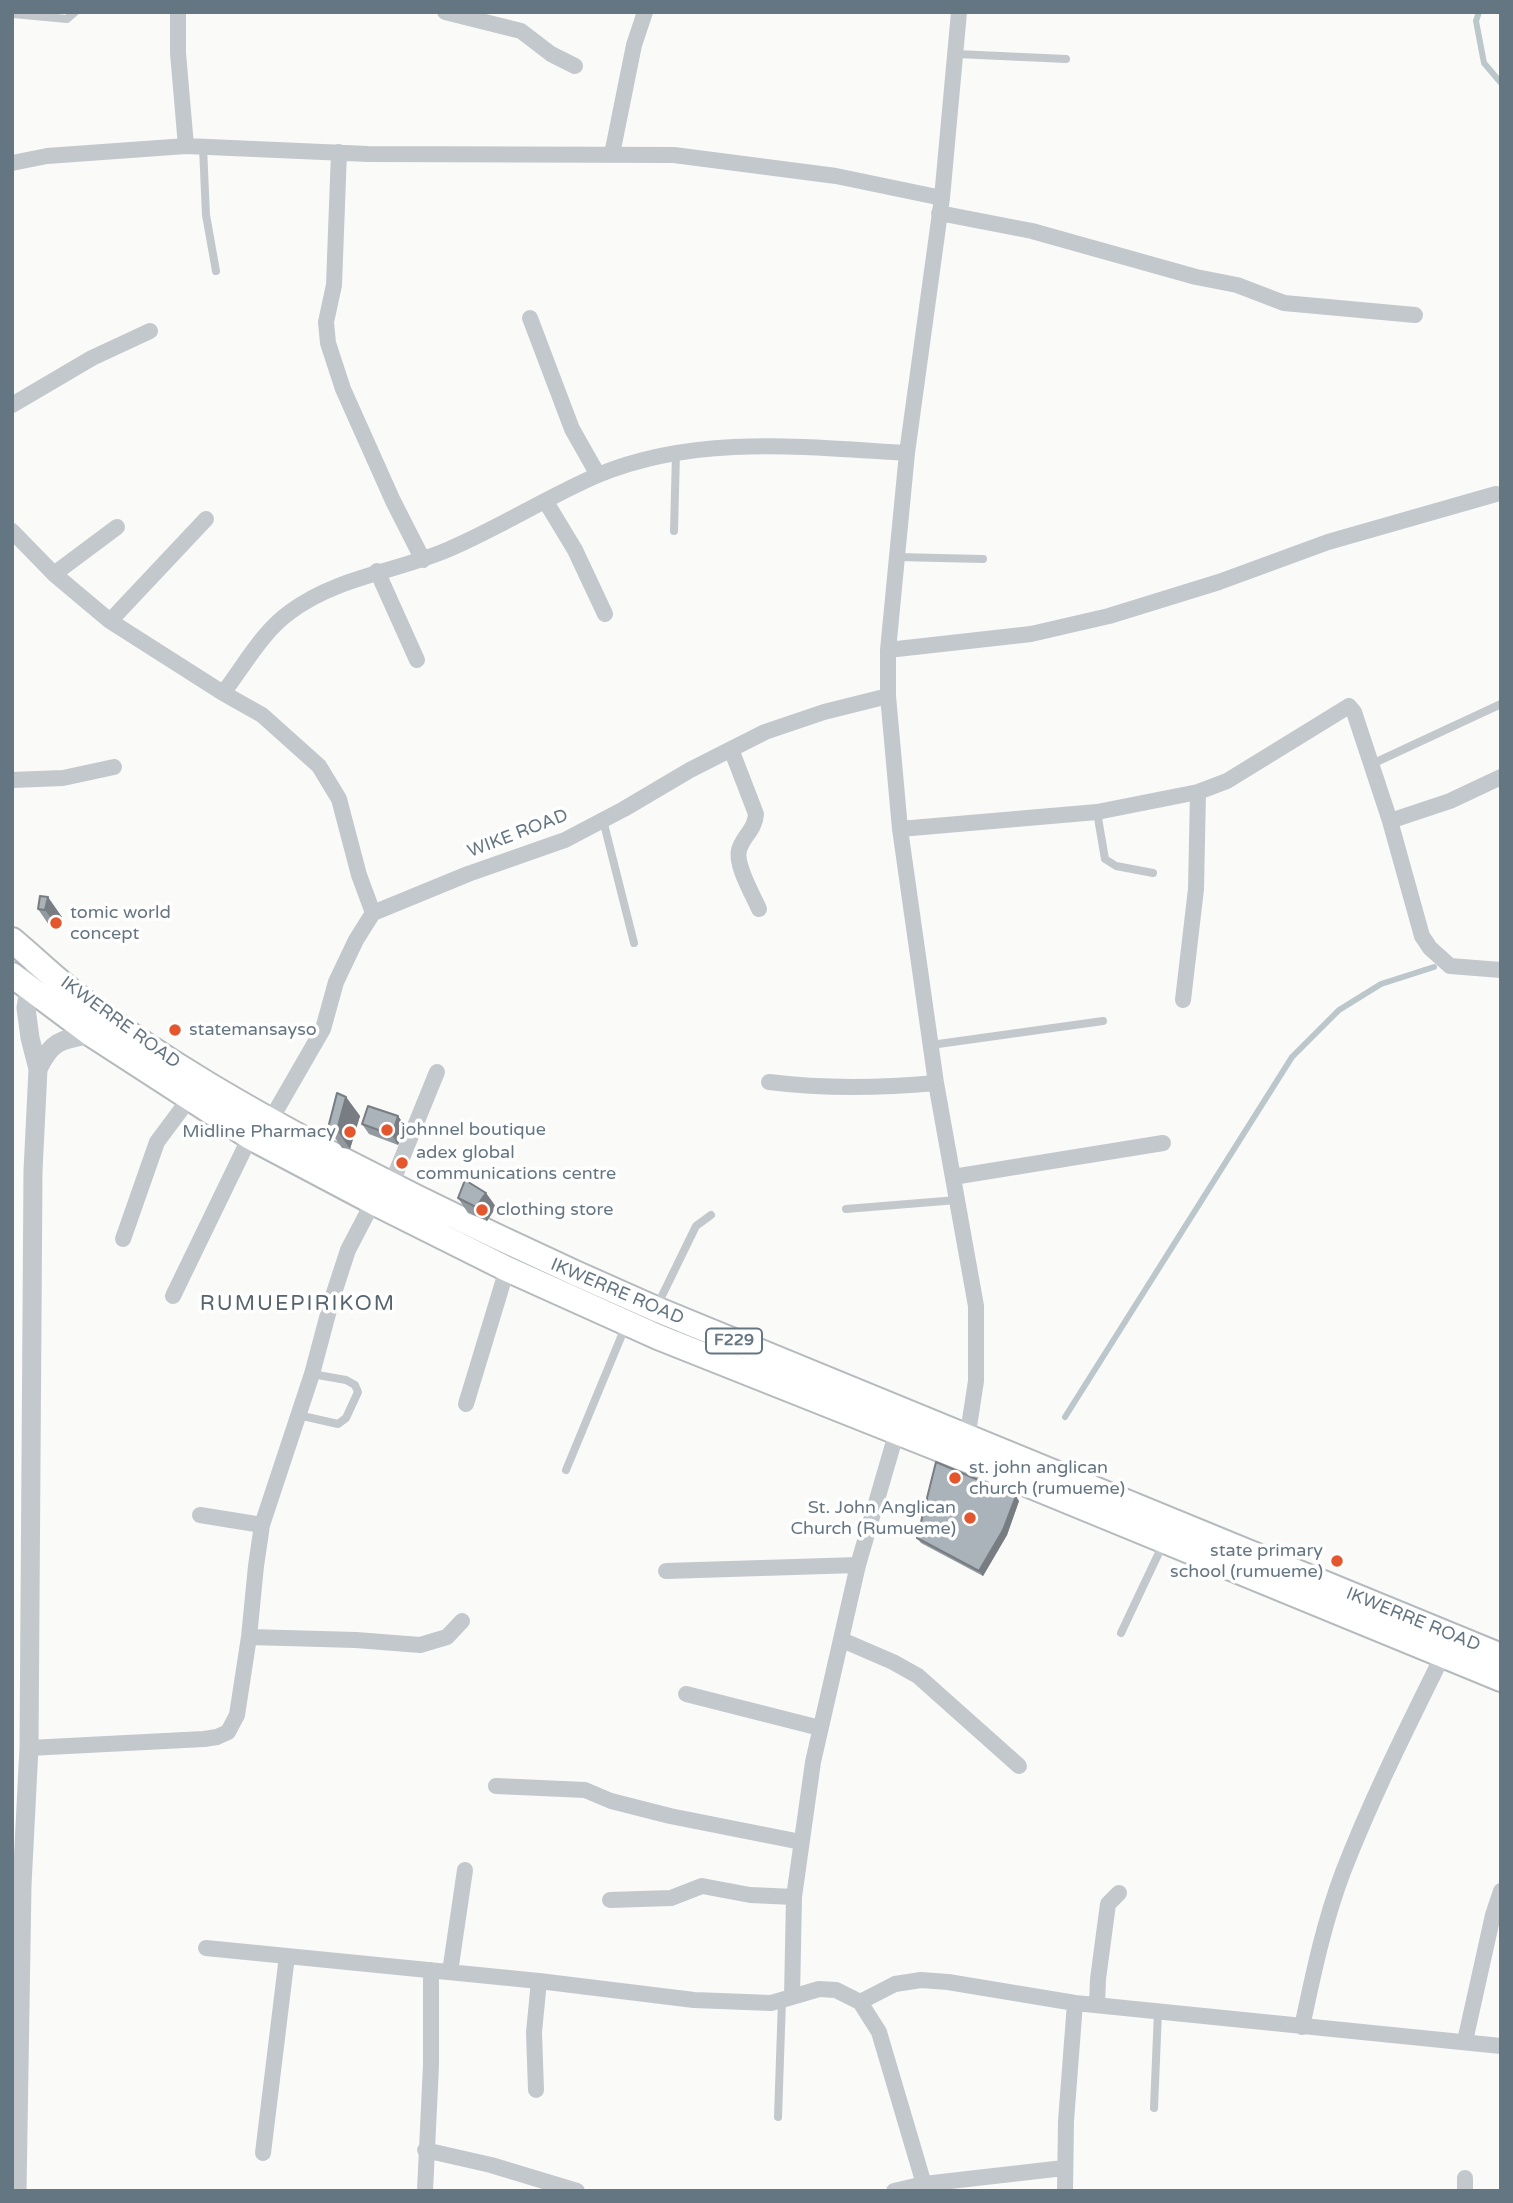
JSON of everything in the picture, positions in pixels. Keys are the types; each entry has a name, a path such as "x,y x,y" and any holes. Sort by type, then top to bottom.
{"main road":[{"name":"IKWERRE ROAD","path":"12,940 84,1002 174,1063 507,1269 658,1337 900,1422 965,1448 1164,1542 1501,1679"},
{"name":"IKWERRE ROAD","path":"27,993 250,1137 656,1309 900,1422"},
{"name":"IKWERRE ROAD","path":"965,1448 1055,1471 1501,1656"}],"street":[{"path":"178,12 178,53 186,146"},
{"path":"445,12 522,32 551,54 575,66"},
{"path":"612,153 634,45 645,12"},
{"path":"955,13 957,54 941,205 907,453 888,650 888,696 900,829 936,1083 976,1306 976,1381 965,1448"},
{"path":"12,163 47,156 186,146 516,156 612,153 674,155 836,176 1196,277 1237,285 1284,303 1415,316"},
{"path":"339,152 334,285 326,322 328,343 343,389 393,501 424,560"},
{"path":"530,318 572,429 598,475"},
{"path":"12,405 92,358 150,331"},
{"path":"223,693 264,637 288,613 316,594 377,571 424,560 486,533 598,475 676,453 772,446 907,453"},
{"path":"888,650 1031,634 1109,616 1219,582 1328,542 1496,494"},
{"path":"546,502 575,550 605,614"},
{"path":"110,621 206,519"},
{"path":"54,574 117,527"},
{"path":"12,530 54,574 110,621 262,715 325,773 339,799 359,875 373,913 356,940 336,982 323,1029 270,1121"},
{"path":"377,571 418,660"},
{"name":"WIKE ROAD","path":"373,913 468,874 565,840 690,770 777,728 824,712 888,696"},
{"path":"900,829 1097,812 1198,792 1227,781 1349,706 1354,712 1390,821 1416,919 1430,948 1450,966 1501,970"},
{"path":"731,749 756,814 755,825 739,849 738,862 759,909"},
{"path":"12,780 63,778 114,768"},
{"path":"1390,821 1450,801 1501,777"},
{"path":"1183,1000 1196,889 1198,792"},
{"path":"12,1024 27,993 35,959"},
{"path":"27,993 84,1002"},
{"path":"17,2191 22,1885 29,1748 33,1171 38,1069 30,1038 27,993"},
{"path":"38,1069 45,1055 57,1043 68,1037 91,1034"},
{"path":"29,1748 204,1739 228,1732 237,1715 262,1525 312,1374 332,1299 348,1250 382,1194 437,1072"},
{"path":"769,1082 827,1088 896,1087 936,1083"},
{"path":"122,1239 157,1142 189,1099"},
{"path":"173,1296 250,1137"},
{"path":"953,1177 1163,1143"},
{"path":"466,1404 507,1269"},
{"path":"787,1998 794,1897 820,1728 858,1565 900,1422"},
{"path":"200,1515 262,1525"},
{"path":"666,1571 858,1565"},
{"path":"249,1637 420,1645 447,1637 462,1621"},
{"path":"842,1640 894,1662 918,1676 1019,1766"},
{"path":"1302,2027 1315,1967 1342,1875 1376,1791 1443,1655"},
{"path":"686,1694 820,1728"},
{"path":"496,1786 585,1790 611,1801 670,1816 801,1842"},
{"path":"450,1972 465,1870"},
{"path":"610,1900 671,1898 702,1886 750,1895 794,1897"},
{"path":"1465,2041 1493,1914 1501,1891"},
{"path":"1097,2005 1108,1904 1119,1893"},
{"path":"206,1948 538,1981 694,2000 771,2003 819,1989 836,1990 860,2002 879,2032 925,2188"},
{"path":"262,2153 287,1956"},
{"path":"425,2191 431,1970"},
{"path":"860,2002 895,1984 921,1980 1075,2003 1501,2046"},
{"path":"536,2090 534,2032 538,1981"},
{"path":"1065,2191 1064,2168 1075,2003"},
{"path":"425,2150 491,2165 567,2189"},
{"path":"894,2191 1064,2168"}],"lane":[{"path":"13,14 67,19 75,12"},
{"path":"957,54 1066,59"},
{"path":"203,147 206,215 216,271"},
{"path":"674,531 676,453"},
{"path":"897,557 983,559"},
{"path":"1372,764 1501,704"},
{"path":"1097,812 1105,859 1116,866 1153,873"},
{"path":"603,820 634,943"},
{"path":"932,1045 1103,1021"},
{"path":"846,1209 957,1200"},
{"path":"656,1309 695,1226 710,1215"},
{"path":"566,1470 627,1322"},
{"path":"298,1415 338,1424 346,1418 358,1392 355,1385 346,1380 312,1374"},
{"path":"1121,1633 1164,1542"},
{"path":"778,2117 787,1998"},
{"path":"1154,2108 1158,2011"}],"building":[{"path":"40,896 48,897 45,910 38,909"},
{"path":"337,1093 346,1097 337,1130 328,1128"},
{"path":"368,1106 398,1116 392,1135 362,1124"},
{"path":"465,1180 486,1193 476,1207 458,1198"},
{"name":"St. John Anglican Church (Rumueme)","path":"936,1462 1016,1496 1003,1530 979,1571 917,1538"}],"waterway":[{"path":"1479,12 1476,21 1484,63 1501,83"},
{"path":"1065,1417 1292,1057 1339,1010 1381,984 1434,967"}],"place":[{"name":"tomic world concept","path":"56,923"},
{"name":"statemansayso","path":"175,1030"},
{"name":"johnnel boutique","path":"387,1130"},
{"name":"Midline Pharmacy","path":"350,1132"},
{"name":"adex global communications centre","path":"402,1163"},
{"name":"clothing store","path":"482,1210"},
{"name":"st. john anglican church (rumueme)","path":"955,1478"},
{"name":"St. John Anglican Church (Rumueme)","path":"970,1518"},
{"name":"state primary school (rumueme)","path":"1337,1561"}],"district":[{"name":"RUMUEPIRIKOM","path":"298,1304"}]}
